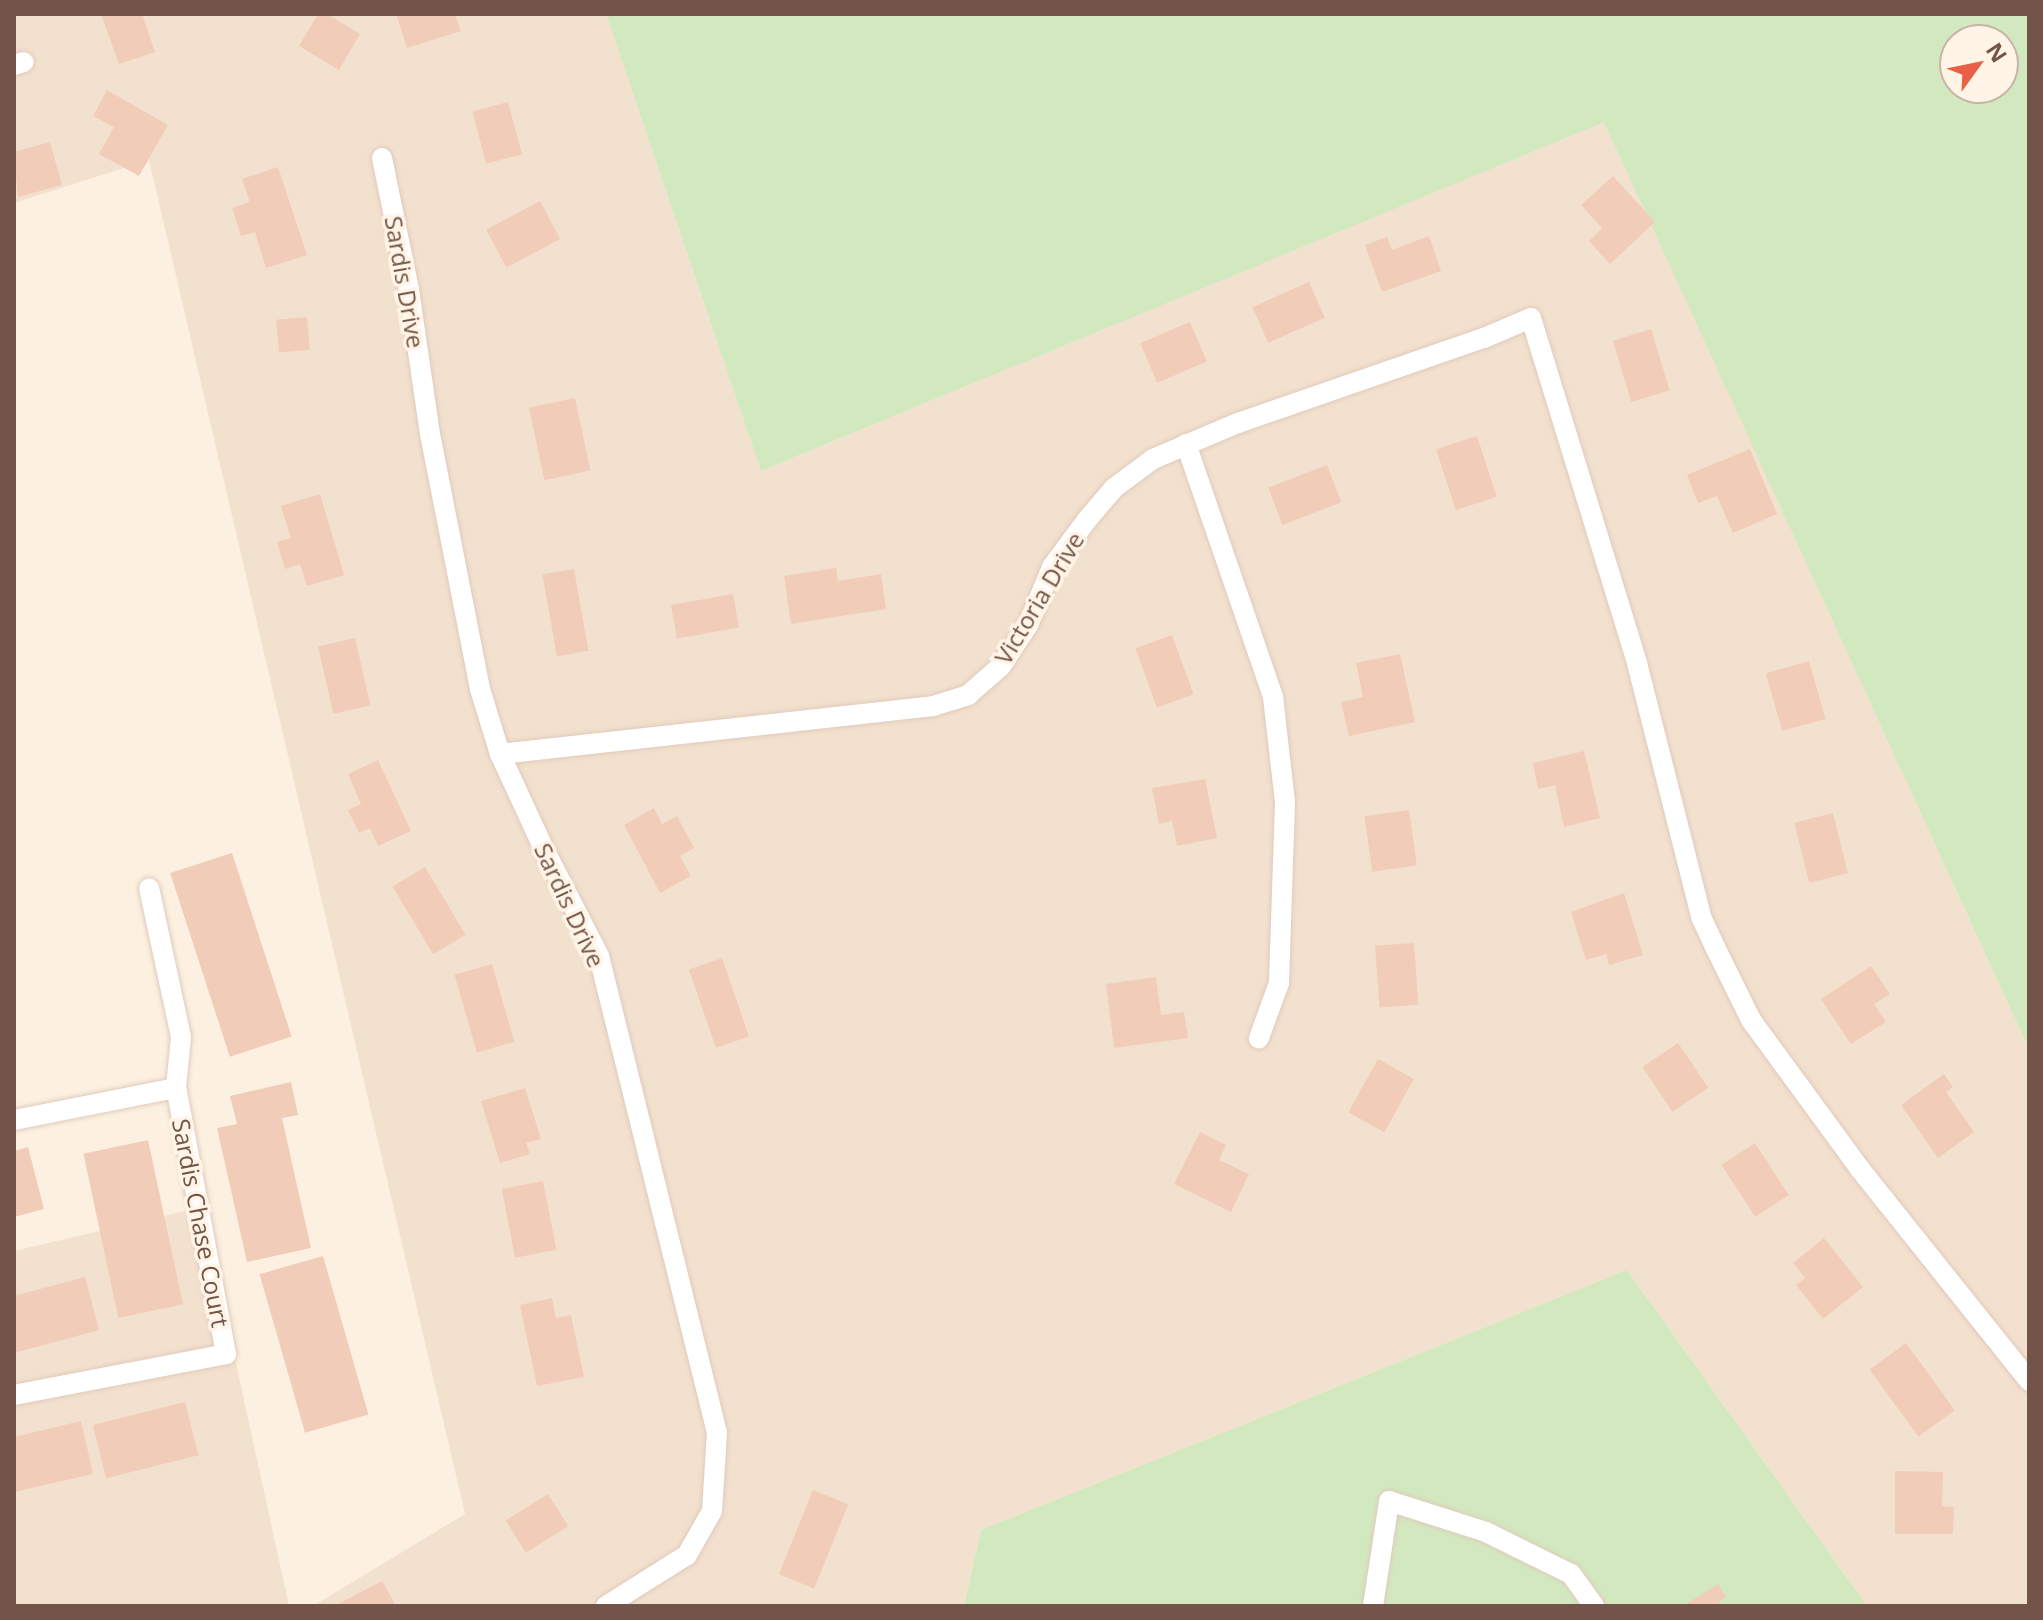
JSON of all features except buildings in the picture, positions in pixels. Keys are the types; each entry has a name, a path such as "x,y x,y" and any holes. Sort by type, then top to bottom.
{"street":[{"name":"Sardis Drive","path":"382,158 409,290 430,434 480,689 500,754 599,956 717,1432 712,1511 687,1555 606,1606"},
{"name":"Victoria Drive","path":"500,754 933,706 968,695 1001,666 1028,625 1052,567 1114,488 1153,459 1186,444 1484,338 1531,318 1633,648 1702,919 1715,947 1760,1033 1860,1169 2029,1381"},
{"path":"1186,444 1273,697 1285,802 1279,983 1259,1038"},
{"path":"149,888 181,1037 176,1088"},
{"name":"Sardis Chase Court","path":"14,1120 176,1088 226,1354 14,1395"},
{"path":"1373,1606 1389,1501 1486,1532 1571,1574 1594,1606"}],"shaded area":[{"path":"14,14 606,14 761,471 1604,121 2029,1049 2029,1606 1867,1606 1627,1270 981,1530 964,1606 313,1606 465,1514 149,160 14,203"},
{"path":"202,1207 289,1606 14,1606 14,1251"}],"green space":[{"path":"606,14 2029,14 2029,1049 1604,122 761,471"},
{"path":"1627,1270 1867,1606 964,1606 981,1530"}]}
